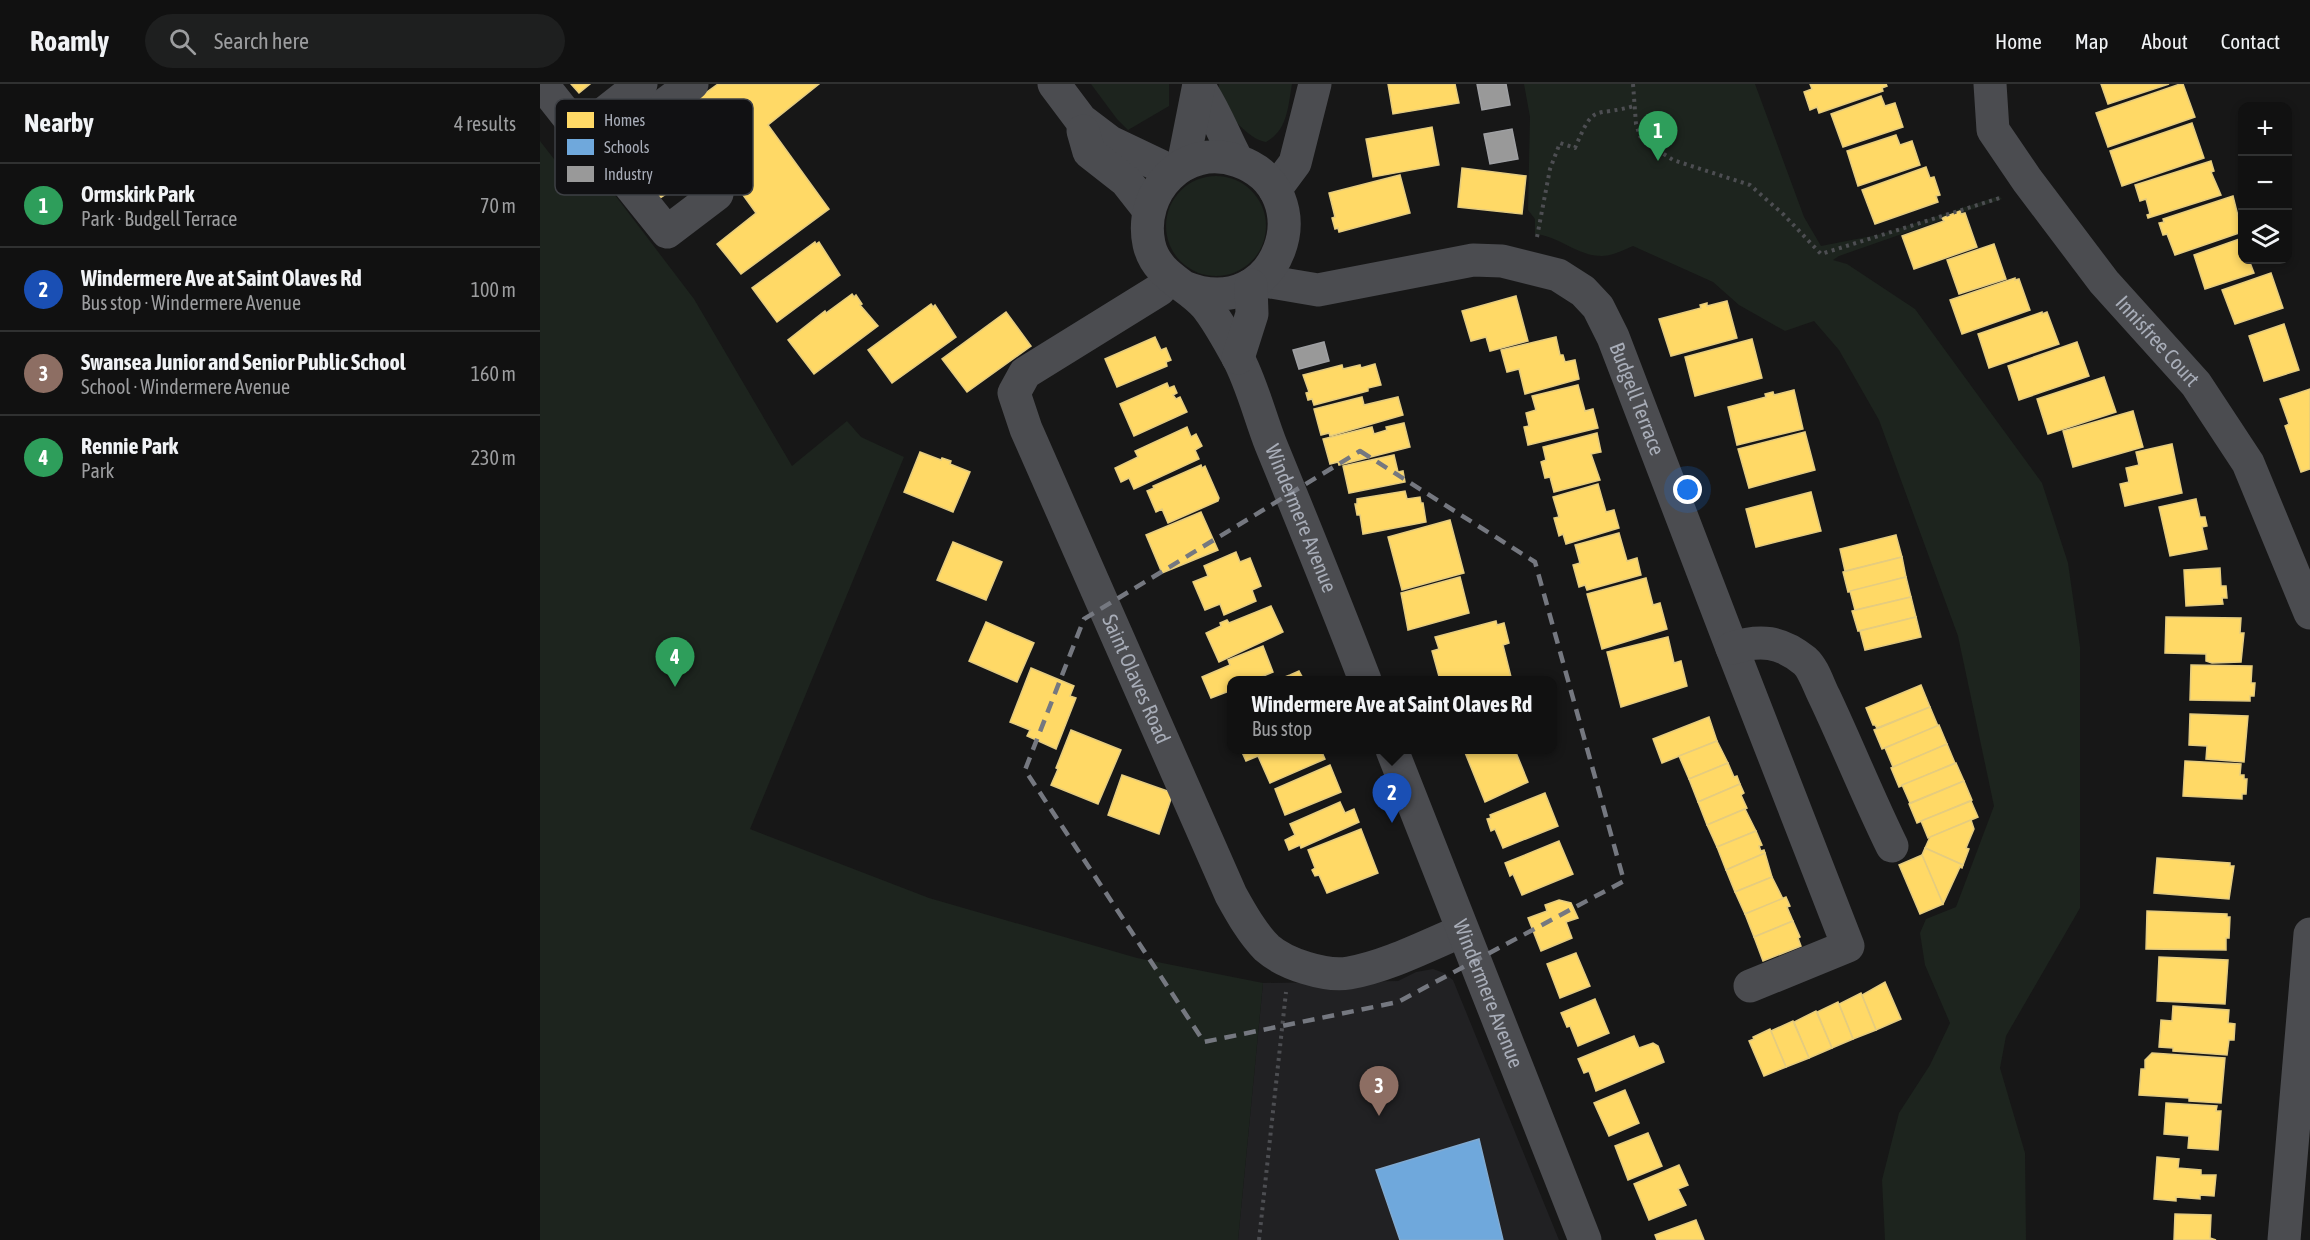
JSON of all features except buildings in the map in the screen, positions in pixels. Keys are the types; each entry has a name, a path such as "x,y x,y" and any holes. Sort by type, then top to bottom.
{"street":[{"path":"542,84 555,100"},
{"path":"622,99 641,84"},
{"path":"672,99 692,84"},
{"path":"1054,84 1081,120 1110,142 1178,168 1202,158 1220,157 1255,173 1295,164 1315,84"},
{"name":"Innisfree Court","path":"1990,84 1993,130 2027,180 2104,282 2196,384 2248,462 2310,613"},
{"name":"Windermere Avenue","path":"1199,86 1178,168 1157,188 1148,209 1146,228 1149,247 1157,264 1205,306 1238,358 1363,676"},
{"name":"Windermere Avenue","path":"1199,86 1212,105 1219,125 1282,210 1284,224 1280,252 1271,267 1255,283"},
{"path":"1081,120 1089,152 1126,181 1148,209"},
{"path":"638,195 667,232 716,195"},
{"path":"1280,252 1308,287"},
{"name":"Budgell Terrace","path":"1255,283 1308,287 1318,290 1473,260 1502,261 1558,275 1583,291 1598,307 1613,337 1848,946 1750,986"},
{"path":"1177,283 1197,293 1225,295 1255,283 1252,314 1238,358"},
{"name":"Saint Olaves Road","path":"1177,283 1159,290 1025,373 1014,393 1026,429 1231,895 1249,926 1268,949 1289,962 1320,971 1347,974 1383,964 1462,931"},
{"path":"1732,648 1751,642 1765,642 1778,646 1806,662 1892,846"},
{"name":"Windermere Avenue","path":"1394,754 1585,1240"},
{"path":"2284,1240 2310,933"}],"path":[{"path":"1633,84 1634,106 1640,136 1655,150 1673,160 1750,185 1784,215 1821,254 2005,196"},
{"path":"1542,206 1550,169 1560,143 1575,148 1590,116 1599,112 1634,106"},
{"path":"1258,1240 1289,962"}],"highlighted area":[{"path":"1360,451 1535,562 1624,881 1398,1002 1204,1042 1025,770 1084,619"}],"shaded area":[{"path":"1091,84 1169,84 1169,106 1128,130"},
{"path":"1219,84 1292,84 1286,117 1279,131 1266,142 1246,132 1224,105 1220,96"},
{"path":"1524,84 1755,84 1804,217 1821,246 1882,234 1999,196 2002,199 1833,260 1847,264 1915,309 2042,483 2068,563 2080,647 2080,908 2006,1036 2000,1068 2025,1153 2026,1240 1885,1240 1882,1180 1899,1113 1930,1065 1950,1023 1925,965 1920,933 1926,919 1956,907 1994,806 1958,636 1879,420 1839,350 1814,321 1785,331 1739,305 1713,282 1633,246 1609,255 1593,255 1576,250 1552,238 1535,234 1535,219 1528,210 1530,117"},
{"path":"540,141 555,160 555,195 615,195 694,299 792,466 847,421 861,437 904,457 750,829 929,898 1137,958 1263,983 1238,1240 540,1240"},
{"path":"1216,176 1235,180 1251,191 1262,207 1266,226 1262,245 1251,261 1235,272 1216,276 1197,272 1181,261 1170,245 1166,226 1170,207 1181,191 1197,180"},
{"path":"1433,969 1453,980 1559,1240 1238,1240 1263,983 1398,981 1416,972"}],"place":[{"name":"Ormskirk Park","path":"1658,161"},
{"name":"Rennie Park","path":"675,687"},
{"name":"Windermere Ave at Saint Olaves Rd","path":"1392,823"},
{"name":"Swansea Junior and Senior Public School","path":"1379,1116"}]}
